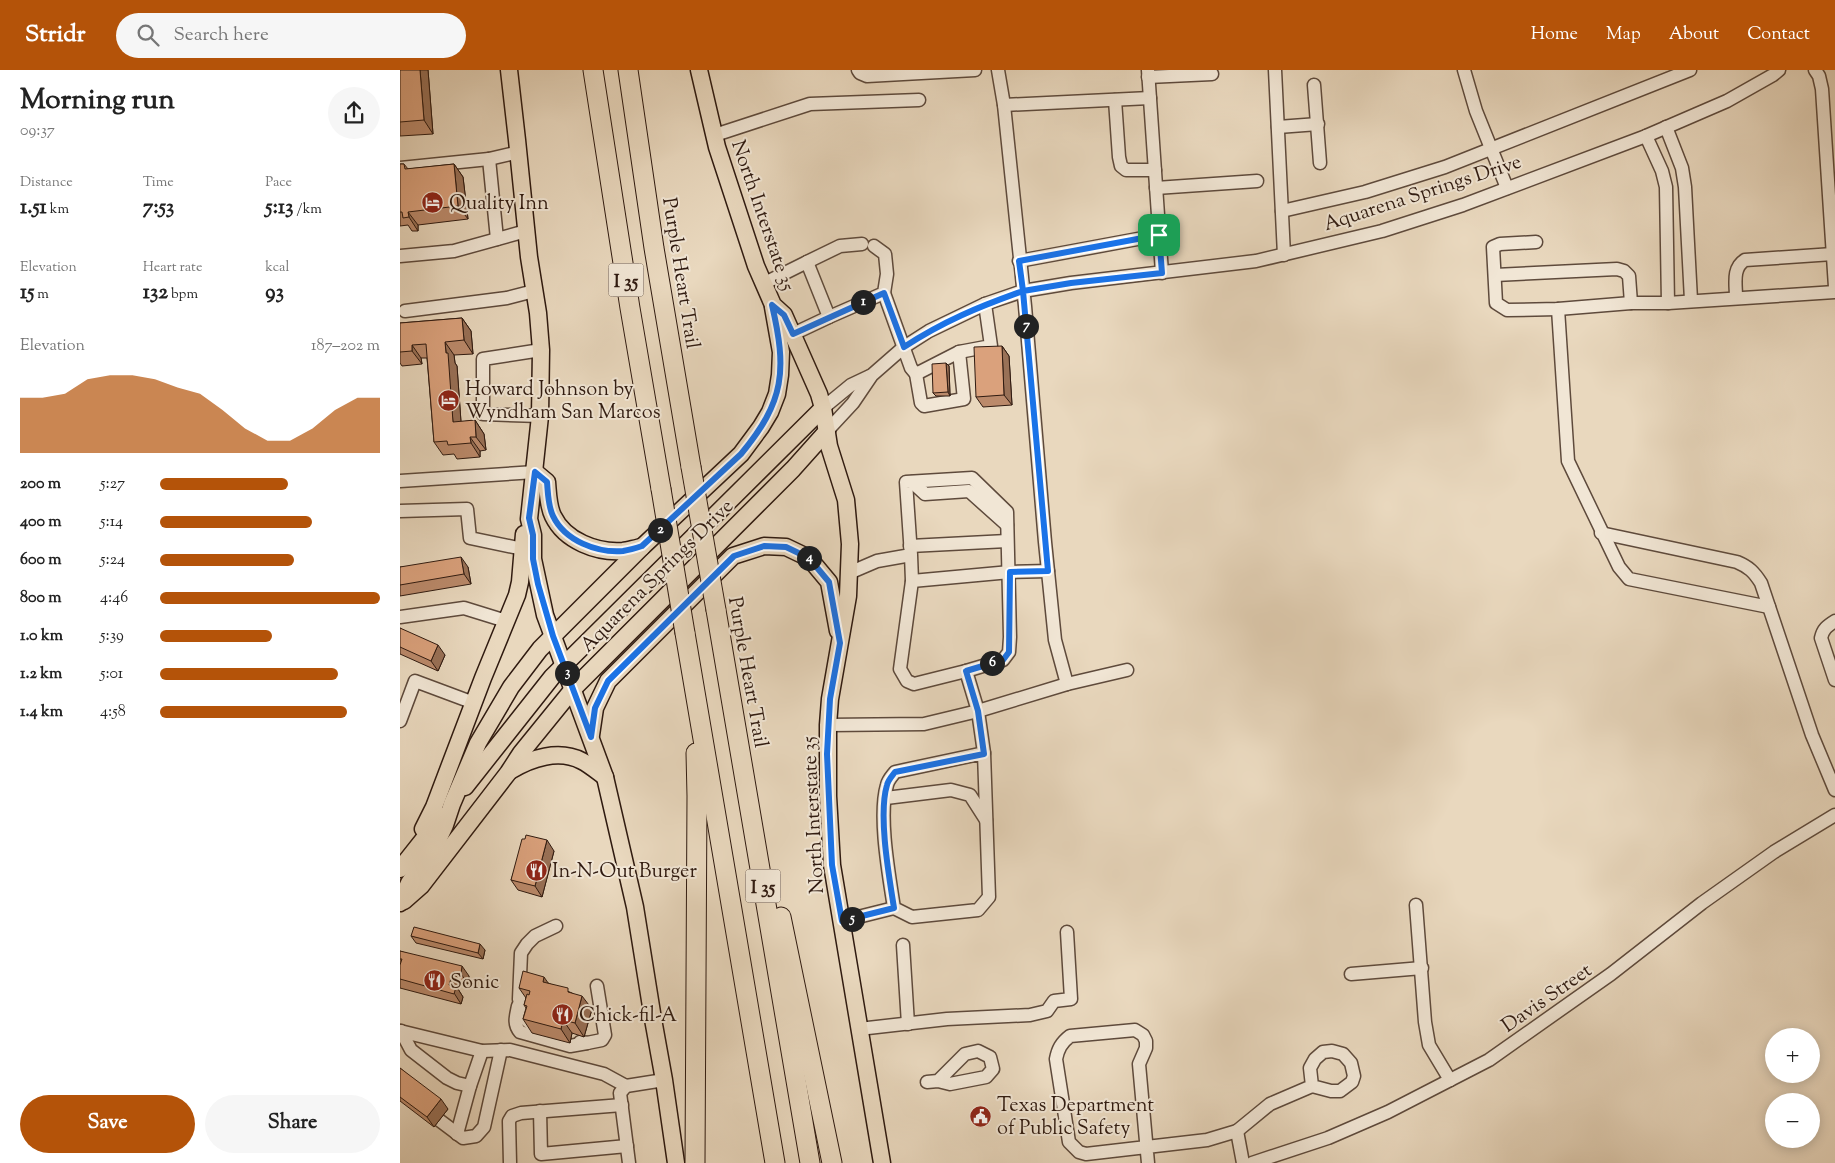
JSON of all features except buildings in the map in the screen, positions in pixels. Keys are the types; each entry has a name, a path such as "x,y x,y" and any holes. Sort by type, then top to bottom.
{"highway":[{"name":"I 35","path":"593,70 630,308 776,1163"},
{"name":"Purple Heart Trail","path":"628,70 654,248 810,1163"},
{"path":"636,70 641,112 640,155"},
{"path":"724,655 832,1163"},
{"path":"693,679 697,796 695,1163"}],"main road":[{"path":"509,70 541,350 540,416 529,518 533,535 533,559 553,636 605,777 635,907 676,1163"},
{"name":"North Interstate 35","path":"699,70 715,136 736,207 772,305 784,315 819,394 829,446 846,500 850,544 848,596 830,699 828,796 832,865 882,1163"},
{"path":"400,903 409,883 437,842 478,743 511,687 540,649 642,546 741,454 754,439 770,412 779,385 781,352 772,305"},
{"name":"Aquarena Springs Drive","path":"403,859 452,804 563,665 823,408"},
{"name":"Aquarena Springs Drive","path":"400,903 421,886 508,773 521,753 573,689 793,469 827,431"},
{"path":"535,472 547,482 550,507 558,525 579,542 591,547 622,551 642,546"},
{"path":"403,859 434,807 517,595 520,582 524,526 529,518"},
{"path":"591,737 595,708 608,681 734,556 764,546 786,547 809,558 829,582 840,643"},
{"path":"508,773 523,763 548,756 571,756 584,761 605,777"}],"street":[{"path":"858,70 867,76 975,70"},
{"path":"998,70 1004,105 1023,291 1055,640 1067,684"},
{"path":"1276,70 1284,255"},
{"path":"1464,70 1476,111 1507,188"},
{"path":"1282,211 1365,192 1444,168 1690,70"},
{"name":"Aquarena Springs Drive","path":"827,431 853,403 872,375 904,347 929,331 985,304 1023,291 1071,283 1256,261 1382,232 1463,205 1646,136 1727,101 1774,75 1779,70"},
{"path":"1815,70 1819,76 1822,89 1835,287"},
{"path":"1162,273 1148,74 1212,74"},
{"path":"1314,85 1320,163"},
{"path":"1004,105 1150,98"},
{"path":"715,136 810,104 919,100"},
{"path":"1116,100 1121,166 1126,170 1154,170"},
{"path":"1278,127 1318,124"},
{"path":"1666,127 1682,168 1685,186 1691,300"},
{"path":"1646,136 1662,171 1666,187 1668,303"},
{"path":"400,168 489,159 519,152"},
{"path":"489,159 497,239"},
{"path":"1156,188 1257,181"},
{"path":"400,256 454,251 526,231"},
{"path":"1019,261 1159,235"},
{"path":"1536,242 1500,244 1493,247 1496,303 1507,310 1558,309 1631,303 1668,303 1835,292"},
{"path":"763,284 840,246 868,245 885,254 888,274 884,293 911,368 916,374 921,403 924,406 964,399 959,352"},
{"path":"1736,298 1737,267 1745,260 1833,254"},
{"path":"807,262 829,317"},
{"path":"1495,275 1617,269 1624,271 1629,276 1631,303"},
{"path":"405,311 507,298 534,291"},
{"path":"793,334 884,293"},
{"path":"916,374 959,352 991,346 985,304"},
{"path":"1558,309 1568,461 1619,568 1629,579 1769,607"},
{"path":"540,416 483,414 483,377 484,359 541,350"},
{"name":"Aquarena Springs Drive","path":"823,408 851,385 872,375"},
{"path":"400,481 535,472"},
{"path":"972,478 1007,512 1010,572 1009,652 1003,660 914,684 907,681 900,669 912,582 910,550 906,482 972,478"},
{"path":"400,511 467,509 470,538 522,549"},
{"path":"1601,533 1737,562 1755,573 1761,583 1812,735 1835,790"},
{"path":"849,573 910,550 1007,541"},
{"path":"912,582 1010,572 1048,571"},
{"path":"400,617 464,608 506,622"},
{"path":"1835,621 1827,625 1822,631 1820,638 1835,680"},
{"path":"828,725 924,724 978,711 1067,684 1127,670"},
{"path":"842,921 894,908 912,917 978,910 989,897 984,754 978,711 966,671"},
{"path":"400,720 415,682 474,703"},
{"path":"894,908 886,851 884,810 887,784 895,772 984,754"},
{"path":"886,798 950,790 970,795 986,820"},
{"name":"Davis Street","path":"1252,1163 1328,1138 1388,1112 1489,1060 1612,974 1702,903 1774,852 1835,815"},
{"path":"1416,905 1425,1022 1429,1045 1450,1080"},
{"path":"556,926 535,936 521,954 516,1028 520,1032 570,1046 602,1040 605,1035 597,986"},
{"path":"859,1029 947,1019 1030,1015 1047,1011 1054,1001 1071,999 1067,932"},
{"path":"903,945 908,1024"},
{"path":"1351,974 1422,968"},
{"path":"519,999 523,1017 534,1027"},
{"path":"1148,1163 1146,1147 1138,1064 1146,1048 1146,1041 1143,1035 1135,1030 1070,1036 1062,1042 1057,1050 1056,1060 1069,1142 1079,1152 1086,1154 1146,1147 1207,1140 1237,1131 1270,1104 1312,1086"},
{"path":"401,1031 482,1051 510,1050 604,1074 626,1086 664,1080"},
{"path":"401,1031 411,1050 446,1078 456,1083 470,1086"},
{"path":"571,1039 587,1043"},
{"path":"439,1120 463,1138 476,1136 484,1127 501,1050"},
{"path":"457,1134 482,1051"},
{"path":"626,1086 620,1093 629,1163"},
{"path":"510,1163 509,1121 512,1116 521,1112 622,1105"},
{"path":"540,1111 542,1154 627,1146"},
{"path":"1237,1131 1243,1163"}],"place":[{"name":"Quality Inn","path":"433,202"},
{"name":"Howard Johnson by Wyndham San Marcos","path":"449,400"},
{"name":"In-N-Out Burger","path":"536,870"},
{"name":"Sonic","path":"434,981"},
{"name":"Chick-fil-A","path":"563,1014"},
{"name":"Texas Department of Public Safety","path":"981,1116"}],"route":[{"path":"1159,235 1019,261 1023,291 973,309 929,331 904,347 884,293 793,334 784,315 772,305 781,352 777,394 770,412 754,439 741,454 642,546 622,551 605,550 579,542 558,525 550,507 547,482 535,472 529,518 533,535 533,559 538,584 563,665 591,737 595,708 608,681 734,556 764,546 786,547 809,558 829,582 840,643 830,699 827,754 832,865 842,921 894,908 886,851 884,810 887,784 895,772 984,754 978,711 966,671 1003,660 1009,652 1010,572 1048,571 1023,291 1071,283 1162,273 1159,235"}]}
